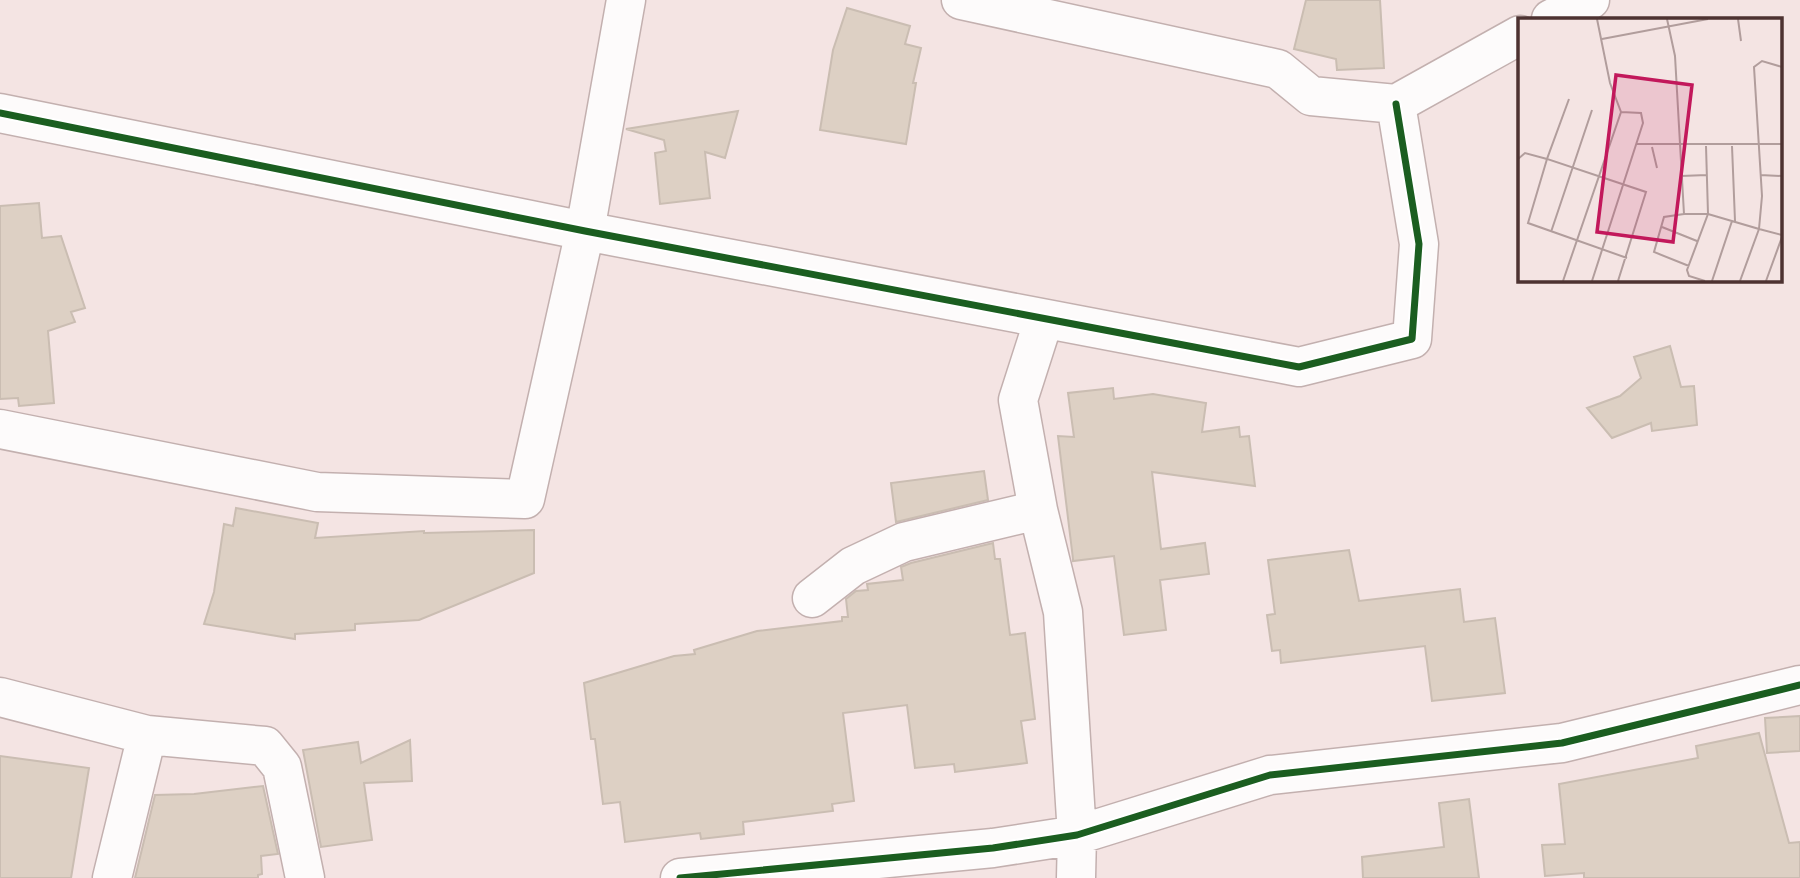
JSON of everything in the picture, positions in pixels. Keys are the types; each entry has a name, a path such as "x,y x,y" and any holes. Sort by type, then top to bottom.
{"street":[{"path":"0,429 317,492 525,499 585,231 625,0"},
{"path":"961,0 1278,69 1311,96 1396,104 1518,37"},
{"path":"1553,18 1590,0"},
{"path":"0,113 585,231 1299,367 1412,339 1419,244 1396,104"},
{"path":"1044,319 1018,400 1038,510 1063,612 1077,835 1076,878"},
{"path":"812,598 853,566 904,542 1038,510"},
{"path":"680,878 752,875 993,848 1077,835 1270,775 1562,743 1800,685"},
{"path":"0,697 147,735 265,746 282,767 305,878"},
{"path":"112,878 147,735"}],"building":[{"path":"1306,0 1380,0 1384,68 1337,70 1336,59 1294,49"},
{"path":"847,8 910,26 905,44 921,48 913,83 916,83 906,144 820,130 833,50"},
{"path":"738,111 725,158 705,152 710,198 660,204 655,153 666,151 664,140 626,129"},
{"path":"39,203 42,238 61,236 85,308 71,312 75,322 48,331 54,403 19,406 18,398 0,399 0,206"},
{"path":"1670,346 1681,387 1694,386 1697,425 1652,431 1651,423 1612,438 1587,408 1620,396 1641,378 1634,357"},
{"path":"1113,388 1114,399 1153,394 1206,403 1202,432 1239,427 1240,437 1249,436 1255,486 1152,472 1161,549 1205,543 1209,574 1160,580 1166,630 1124,635 1114,556 1073,561 1058,436 1074,437 1068,393"},
{"path":"984,471 988,500 896,522 891,483"},
{"path":"236,508 318,523 315,538 424,531 534,530 534,573 419,620 355,624 355,630 295,634 295,639 204,624 214,592 224,524 233,526"},
{"path":"993,543 995,559 1000,559 1010,635 1025,633 1035,719 1021,721 1027,763 955,772 954,764 915,768 907,705 843,713 854,801 832,804 833,811 743,822 744,834 701,839 700,833 625,842 620,802 603,804 595,739 591,739 584,683 674,656 695,654 694,650 757,631 842,621 842,617 848,617 846,599 856,591 868,590 867,584 903,580 901,567"},
{"path":"1349,550 1359,601 1460,589 1464,622 1495,618 1505,693 1432,701 1425,646 1281,663 1280,650 1272,651 1267,615 1275,614 1268,560"},
{"path":"1800,716 1800,751 1767,753 1765,718"},
{"path":"1759,733 1789,843 1800,842 1800,878 1584,878 1584,873 1545,876 1542,845 1565,844 1559,784 1698,758 1696,746"},
{"path":"410,740 412,781 364,783 372,840 321,847 303,750 358,742 361,763"},
{"path":"0,756 89,768 71,878 0,878"},
{"path":"263,786 278,854 261,856 262,874 258,875 258,878 135,878 155,795 194,794"},
{"path":"1469,799 1479,878 1363,878 1362,857 1444,847 1439,803"}],"cycle path":[{"path":"0,113 585,231 1299,367 1412,339 1419,244 1396,104"},
{"path":"680,878 993,848 1077,835 1270,775 1562,743 1800,685"}]}
